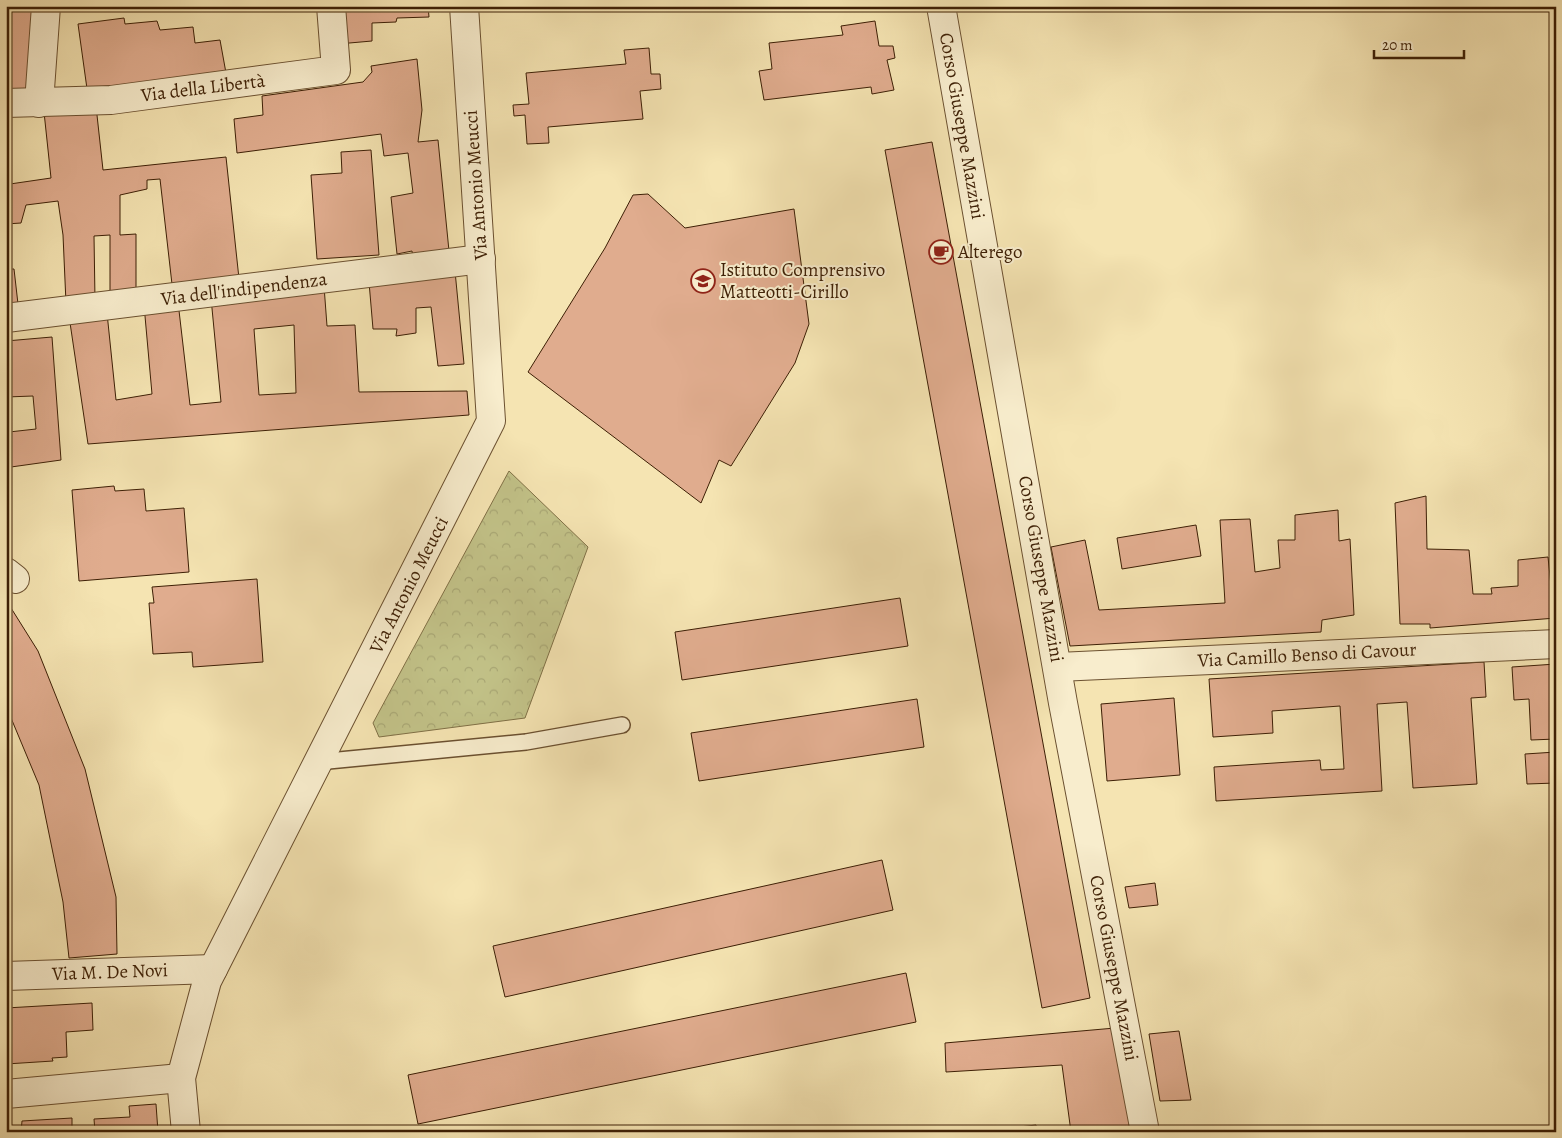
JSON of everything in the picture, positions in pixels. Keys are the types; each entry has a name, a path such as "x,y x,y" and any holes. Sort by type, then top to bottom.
{"street":[{"path":"39,103 46,6"},
{"name":"Via della Libertà","path":"6,103 110,100 336,70 331,6"},
{"name":"Via Antonio Meucci","path":"186,1132 181,1078 207,981 492,422 464,6"},
{"name":"Corso Giuseppe Mazzini","path":"941,6 1063,703 1145,1132"},
{"name":"Via dell'indipendenza","path":"6,318 481,260"},
{"name":"Via Camillo Benso di Cavour","path":"1058,666 1556,644"},
{"name":"Via M. De Novi","path":"6,976 213,969"},
{"path":"6,1094 181,1078"}],"lane":[{"path":"318,762 526,742 622,725"}],"green space":[{"path":"509,471 588,547 525,718 379,737 373,723"}],"building":[{"path":"6,6 33,6 28,92 6,93"},
{"path":"333,6 428,6 429,17 397,18 396,22 372,23 372,41 338,44"},
{"path":"124,18 125,24 157,21 160,30 193,27 195,43 220,40 226,73 88,96 78,24"},
{"path":"875,21 879,46 893,46 895,58 887,60 894,90 872,94 871,87 764,100 759,71 772,69 769,43 843,35 841,26"},
{"path":"649,48 651,74 660,74 661,89 640,91 643,119 548,127 549,143 527,144 525,115 514,116 513,105 529,104 526,73 626,64 624,50"},
{"path":"417,59 422,110 418,142 438,140 450,261 414,266 412,251 397,254 391,197 413,193 408,153 384,156 381,134 237,153 234,119 263,115 262,96 363,82 372,72 371,66"},
{"path":"96,106 103,170 226,157 240,288 173,293 160,179 147,180 147,189 120,195 120,235 136,234 136,301 110,303 110,235 94,236 95,300 66,303 63,235 58,201 26,205 21,223 6,224 6,179 9,179 10,184 51,178 44,112"},
{"path":"932,142 1090,998 1042,1008 885,150"},
{"path":"371,150 379,255 317,259 311,175 342,173 341,152"},
{"path":"648,194 685,228 794,209 809,324 795,363 731,466 719,460 701,503 528,372 605,248 633,195"},
{"path":"6,269 14,269 18,304 6,306"},
{"path":"455,271 464,364 438,366 431,307 416,308 416,333 396,336 397,329 373,329 369,282"},
{"path":"324,286 327,326 355,325 359,392 467,391 469,415 88,444 69,316 107,313 116,400 152,394 144,305 178,302 190,405 221,402 211,298","holes":["294,325 296,393 259,395 254,329"]},
{"path":"52,337 61,460 11,467 9,432 36,429 33,396 6,397 6,341"},
{"path":"114,486 115,491 144,489 146,511 184,508 189,572 79,581 72,490"},
{"path":"1426,496 1427,549 1469,550 1473,594 1492,594 1491,588 1518,586 1518,560 1548,557 1551,586 1556,586 1556,618 1430,628 1430,624 1400,624 1395,503"},
{"path":"1338,510 1339,541 1350,539 1354,615 1322,620 1321,632 1070,646 1051,547 1085,540 1099,610 1225,603 1220,520 1250,519 1255,572 1280,568 1278,540 1295,540 1295,515"},
{"path":"1196,525 1201,556 1122,569 1117,538"},
{"path":"257,579 263,662 193,667 192,652 153,654 149,603 154,603 152,587"},
{"path":"900,598 908,646 682,680 675,632"},
{"path":"6,600 38,651 85,769 116,897 117,954 69,958 63,902 39,785 6,706"},
{"path":"1484,662 1486,697 1471,698 1477,784 1413,788 1407,702 1377,704 1382,791 1216,801 1214,767 1320,760 1321,770 1344,769 1340,706 1272,711 1273,733 1213,737 1209,679"},
{"path":"1556,664 1556,739 1531,740 1529,699 1514,700 1512,667"},
{"path":"1174,698 1180,775 1107,781 1101,704"},
{"path":"917,699 924,747 699,781 691,733"},
{"path":"1556,752 1556,783 1527,784 1525,754"},
{"path":"882,860 893,910 505,997 493,946"},
{"path":"1155,883 1158,905 1129,908 1125,887"},
{"path":"906,973 916,1022 418,1124 408,1075"},
{"path":"92,1003 93,1030 66,1032 67,1057 52,1058 53,1061 6,1064 6,1008"},
{"path":"1115,1028 1131,1132 1071,1132 1062,1065 946,1072 945,1043"},
{"path":"1179,1031 1191,1100 1160,1101 1149,1034"},
{"path":"156,1104 158,1132 95,1132 94,1119 130,1117 129,1106"},
{"path":"72,1118 72,1132 21,1132 22,1121"},
{"path":"1036,1125 1037,1132 1011,1132 1011,1128"}],"place":[{"name":"Alterego","path":"941,252"},
{"name":"Istituto Comprensivo Matteotti-Cirillo","path":"703,281"}]}
